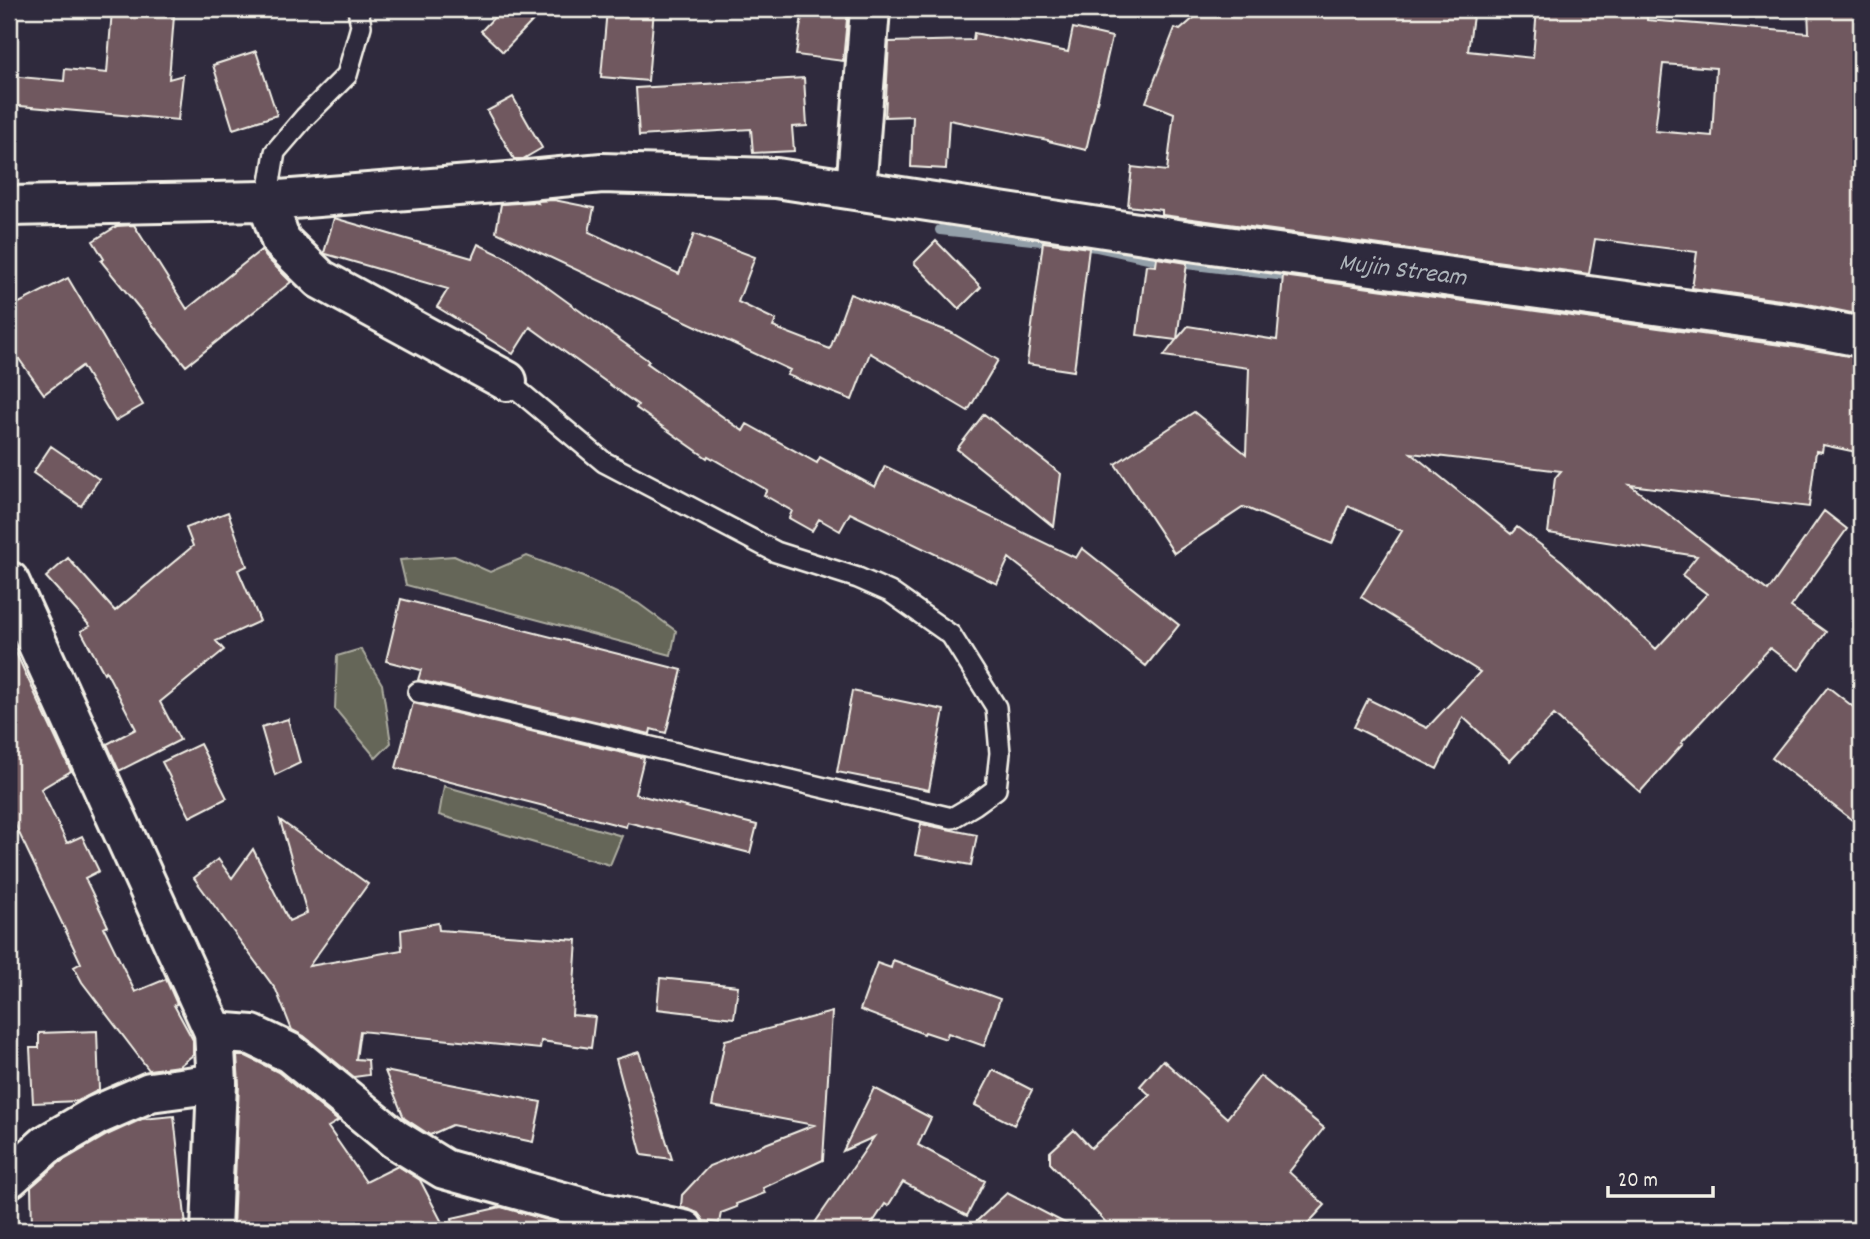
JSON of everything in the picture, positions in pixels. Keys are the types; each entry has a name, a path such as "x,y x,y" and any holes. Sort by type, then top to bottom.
{"street":[{"path":"856,190 870,9"},
{"path":"9,206 267,201 602,173 776,178 1197,242 1800,325 1861,337"},
{"path":"267,201 281,241 320,279 507,381"},
{"path":"9,581 214,1032 217,1083 211,1230"},
{"path":"214,1032 253,1035 290,1053 395,1139 444,1168 599,1212 684,1230"},
{"path":"9,1178 46,1145 97,1115 150,1092 217,1083"}],"lane":[{"path":"267,201 275,152 347,75 361,26 358,9"},
{"path":"418,692 952,818 996,789 1000,753 996,707 951,635 890,592 858,578 776,552 604,462 507,381"}],"green space":[{"path":"454,556 490,572 527,556 583,577 638,603 676,631 671,655 406,585 400,560"},
{"path":"361,649 382,684 391,743 376,758 335,709 337,656"},
{"path":"444,786 622,836 610,865 439,815"}],"building":[{"path":"502,9 544,9 503,52 481,31"},
{"path":"607,9 654,9 648,81 601,77"},
{"path":"803,9 848,9 843,61 796,55"},
{"path":"1204,9 1474,9 1468,51 1533,58 1537,9 1647,11 1647,20 1809,33 1808,9 1861,9 1861,315 1803,303 1692,288 1697,252 1595,239 1589,274 1162,215 1162,210 1128,206 1132,167 1167,171 1174,113 1146,102 1175,28 1180,30","holes":["1663,64 1716,68 1712,136 1655,131"]},
{"path":"112,10 174,16 169,79 183,75 178,120 9,105 9,76 64,81 65,69 107,73"},
{"path":"1073,28 1112,37 1086,150 949,120 946,169 911,167 913,116 885,117 889,42 973,40 974,33 1068,52"},
{"path":"256,51 277,115 233,129 213,65"},
{"path":"804,78 807,126 792,127 794,151 753,153 751,129 639,136 636,88"},
{"path":"513,97 542,148 523,159 514,159 487,111"},
{"path":"554,200 594,208 589,232 679,274 694,234 755,257 738,302 776,320 773,327 830,349 850,294 950,332 998,360 968,411 870,353 852,400 787,375 790,370 496,232 501,204"},
{"path":"334,218 472,258 478,244 507,258 743,431 747,424 817,463 820,457 875,487 885,466 1076,558 1082,548 1179,625 1146,666 1009,558 997,584 850,513 840,531 819,519 812,531 789,518 792,511 764,495 767,490 708,456 707,458 530,327 513,354 437,307 448,289 324,253"},
{"path":"134,225 187,309 261,250 291,282 186,366 101,261 104,259 93,241 117,226"},
{"path":"936,241 981,287 959,309 914,263"},
{"path":"1043,242 1089,248 1074,371 1027,364"},
{"path":"1157,258 1187,263 1177,339 1188,326 1277,340 1283,276 1861,358 1861,453 1823,445 1822,452 1816,451 1809,507 1630,485 1768,591 1824,511 1847,529 1791,607 1826,632 1799,670 1770,648 1681,743 1683,744 1640,792 1554,715 1510,761 1463,717 1437,769 1354,727 1368,699 1427,728 1480,672 1361,597 1402,531 1348,506 1332,544 1244,507 1174,553 1115,464 1194,412 1246,454 1249,368 1164,356 1176,340 1137,335 1146,265 1156,266","holes":["1411,453 1561,471 1555,478 1548,533 1697,556 1682,575 1707,594 1656,649 1562,561 1517,527 1511,534"]},
{"path":"68,278 143,405 115,421 82,366 44,394 9,345 9,308"},
{"path":"984,414 1061,474 1054,527 957,449"},
{"path":"51,446 99,479 81,506 33,473"},
{"path":"228,512 247,566 238,570 260,621 216,641 224,650 160,702 180,740 119,771 107,744 136,729 106,671 104,673 81,631 90,626 46,577 68,558 115,611 193,546 186,528"},
{"path":"401,599 682,670 666,733 651,729 650,734 418,680 421,670 386,661"},
{"path":"9,638 71,771 41,789 67,843 82,836 99,871 85,878 108,926 104,928 135,992 166,979 177,1004 174,1005 193,1040 193,1055 179,1066 149,1070 82,982 74,967 81,963 9,812"},
{"path":"1828,687 1861,713 1861,827 1772,758"},
{"path":"852,691 944,710 929,790 837,772"},
{"path":"413,703 644,758 635,794 757,825 750,853 627,822 626,827 396,768"},
{"path":"288,719 300,763 275,775 261,727"},
{"path":"200,744 227,798 190,817 162,762"},
{"path":"280,820 368,884 309,966 402,950 401,930 438,923 439,930 577,940 572,1015 595,1017 591,1048 541,1041 540,1049 360,1031 356,1059 368,1060 369,1075 354,1077 304,1036 292,1030 276,990 194,878 218,859 232,878 253,849 289,921 307,913"},
{"path":"921,824 977,835 971,865 915,855"},
{"path":"893,960 1000,999 984,1046 948,1033 946,1039 925,1032 924,1034 860,1010 877,963 891,968"},
{"path":"660,978 738,986 734,1018 657,1009"},
{"path":"832,1012 823,1160 763,1188 765,1193 721,1213 719,1223 704,1221 698,1213 681,1207 682,1195 709,1166 814,1125 712,1106 725,1040"},
{"path":"97,1031 99,1090 78,1101 33,1103 30,1048 39,1048 39,1033"},
{"path":"639,1052 672,1159 642,1155 616,1059"},
{"path":"237,1056 246,1056 278,1072 338,1121 328,1127 366,1182 398,1166 420,1180 446,1230 233,1230 239,1084"},
{"path":"1163,1060 1227,1118 1260,1076 1324,1128 1289,1172 1325,1205 1302,1230 1113,1230 1050,1163 1050,1152 1074,1130 1091,1148 1150,1095 1140,1086"},
{"path":"993,1070 1032,1090 1014,1125 975,1105"},
{"path":"385,1071 541,1102 533,1142 452,1125 430,1135 404,1118"},
{"path":"874,1088 931,1118 918,1145 985,1181 967,1216 903,1182 868,1230 810,1230 874,1137 843,1151"},
{"path":"174,1116 186,1226 178,1226 177,1230 87,1230 87,1225 32,1226 31,1187 59,1163 107,1135 142,1119"},
{"path":"1007,1193 1078,1230 967,1230"},
{"path":"501,1207 583,1230 453,1230 452,1218"}],"waterway":[{"name":"Mujin Stream","path":"940,230 1097,247 1162,261 1506,303"}]}
